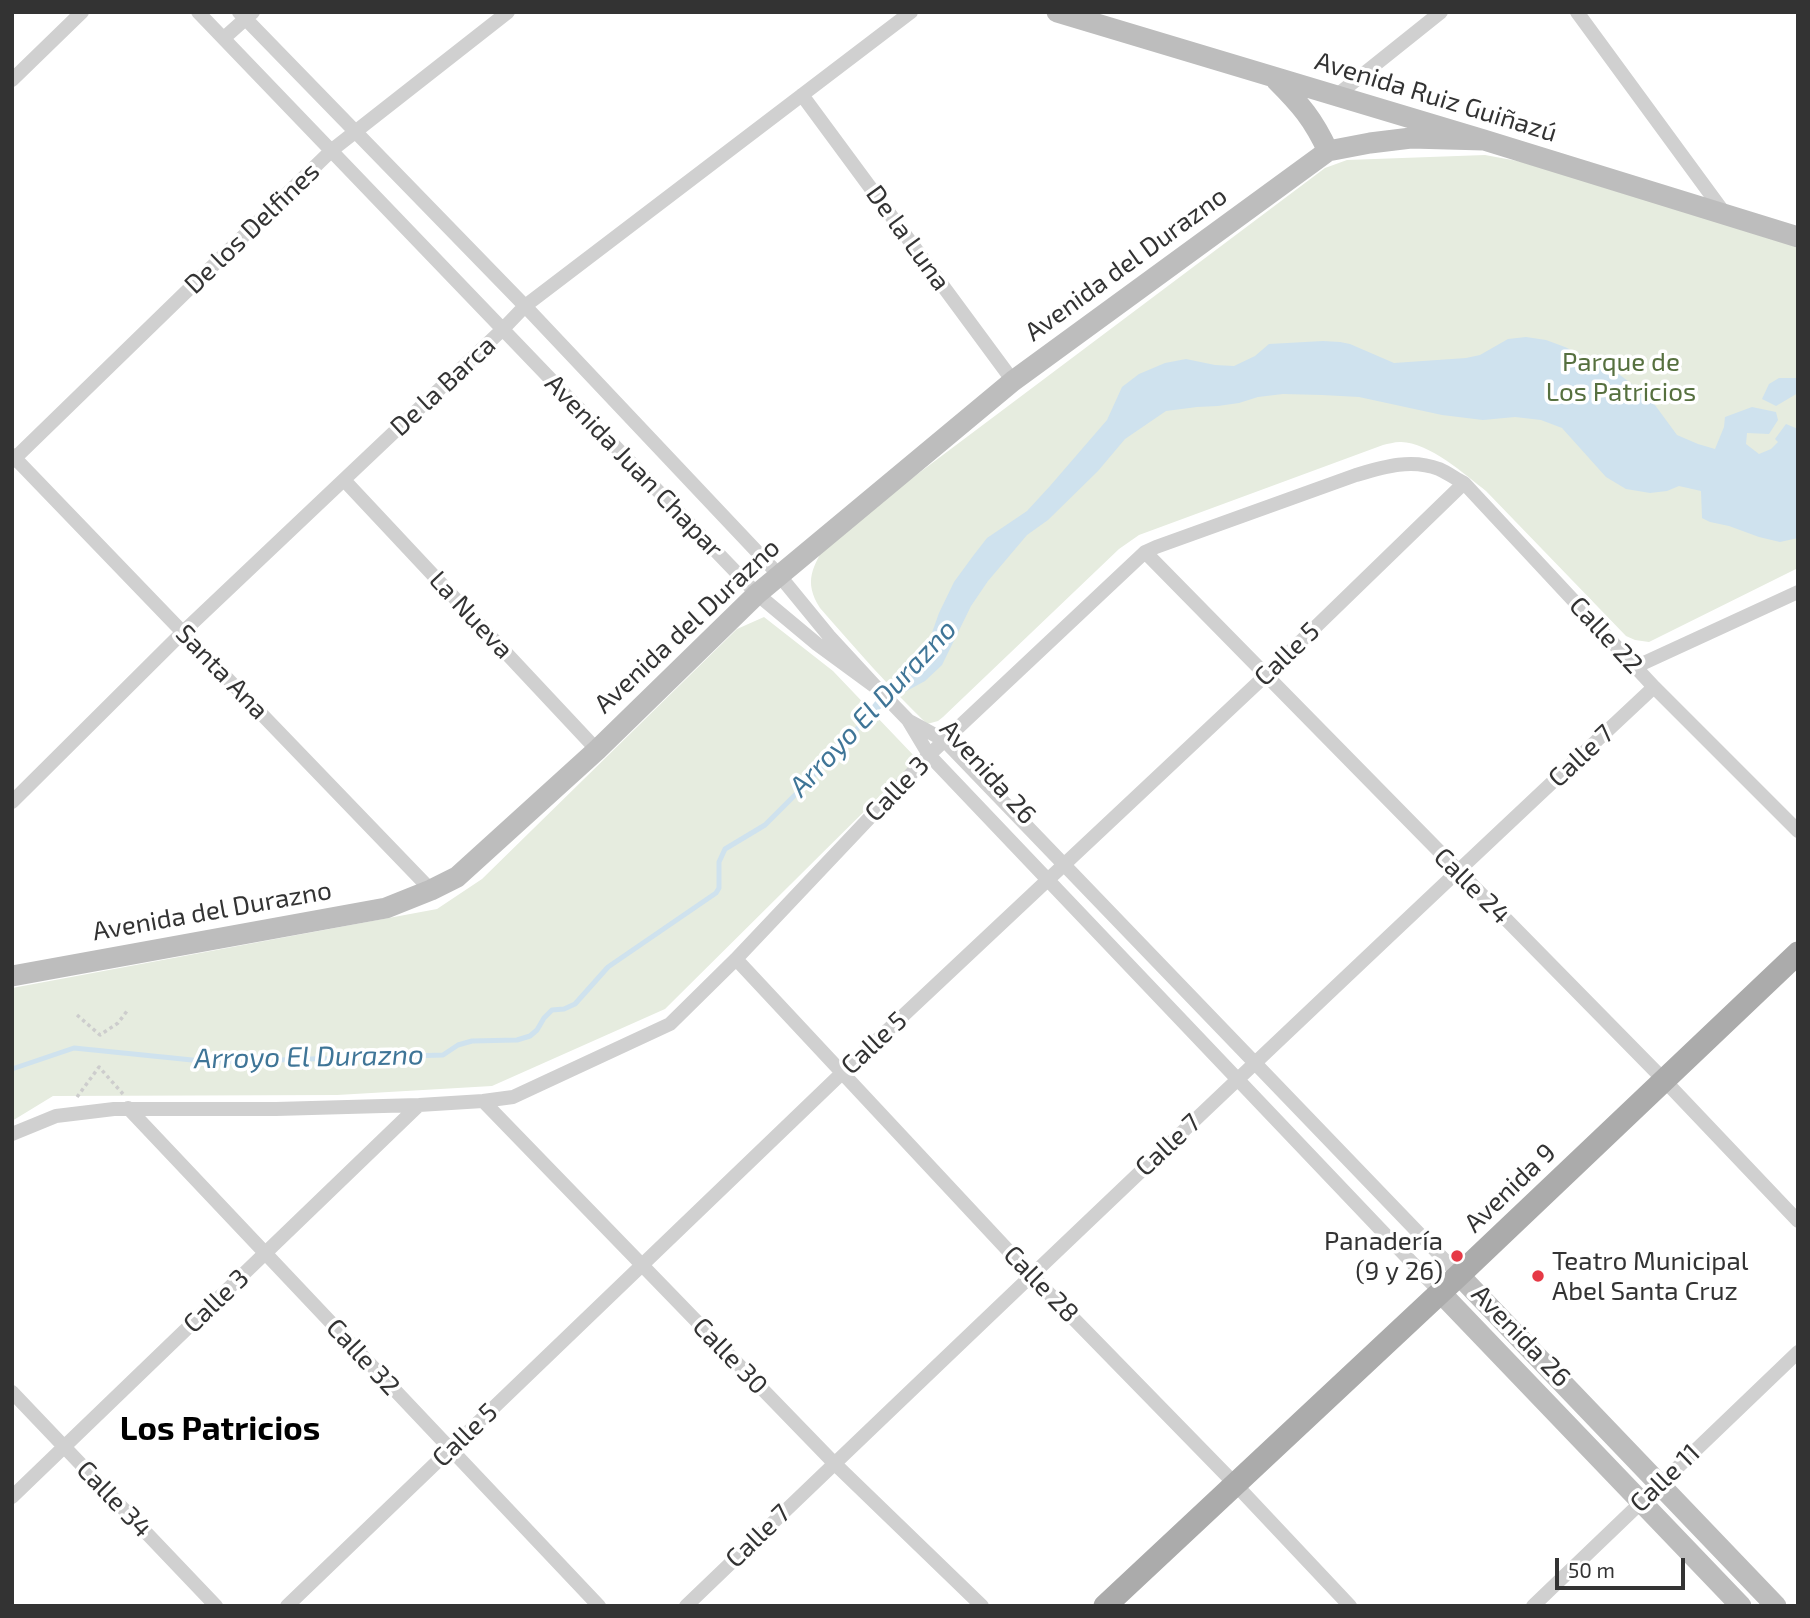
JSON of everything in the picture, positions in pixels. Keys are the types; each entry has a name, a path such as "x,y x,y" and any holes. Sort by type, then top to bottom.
{"main road":[{"name":"Avenida Ruiz Guiñazú","path":"1057,12 1798,237"},
{"path":"1273,77 1302,106 1328,151 1411,138 1484,140"},
{"name":"Avenida del Durazno","path":"12,976 386,908 457,877 597,750 779,575 1013,381 1328,151"},
{"name":"Avenida 9","path":"1105,1606 1798,953"},
{"name":"Avenida 26","path":"1459,1275 1776,1606"},
{"name":"Avenida 26","path":"1440,1292 1741,1606"}],"street":[{"path":"12,80 82,12"},
{"name":"Avenida Juan Chapar","path":"198,12 757,594 877,688"},
{"name":"De los Delfines","path":"13,458 332,150 508,12"},
{"name":"De la Barca","path":"12,802 183,632 525,306 911,12"},
{"path":"1336,96 1441,12"},
{"path":"1577,12 1726,215"},
{"path":"224,38 246,15"},
{"name":"Avenida Juan Chapar","path":"246,15 779,575 829,636 877,688"},
{"name":"De la Luna","path":"802,95 1013,381"},
{"name":"Santa Ana","path":"13,458 431,890"},
{"name":"Calle 22","path":"1402,464 1438,469 1464,483 1654,687 1798,831"},
{"name":"Calle 3","path":"12,1134 56,1116 126,1109 419,1105 513,1097 670,1024 736,959 944,740 1145,552 1356,475 1402,464"},
{"name":"La Nueva","path":"344,480 597,750"},
{"name":"Calle 5","path":"288,1606 842,1073 1049,881 1464,483"},
{"name":"Calle 24","path":"1145,552 1664,1080 1798,1221"},
{"path":"1635,667 1798,592"},
{"name":"Calle 7","path":"685,1606 1237,1079 1654,687"},
{"path":"877,688 908,720"},
{"name":"Avenida 26","path":"908,720 944,740 1459,1275"},
{"name":"Avenida 26","path":"908,720 929,755 1440,1292"},
{"name":"Calle 28","path":"736,959 1031,1275 1350,1606"},
{"name":"Calle 30","path":"483,1101 835,1463 982,1606"},
{"name":"Calle 3","path":"12,1497 419,1105"},
{"name":"Calle 32","path":"126,1109 599,1606"},
{"name":"Calle 11","path":"1533,1606 1798,1352"},
{"name":"Calle 34","path":"12,1392 216,1606"}],"path":[{"path":"77,1015 100,1035 118,1023 127,1011"},
{"path":"63,1116 99,1067 126,1109"}],"green space":[{"name":"Parque de Los Patricios","path":"1485,155 1523,162 1798,246 1798,568 1649,642 1635,640 1626,636 1486,491 1434,453 1411,443 1398,442 1383,445 1139,535 1119,549 938,721 927,724 820,608 811,582 814,567 827,542 1325,168 1347,160"},
{"path":"764,617 833,671 917,759 665,1009 492,1086 337,1095 53,1096 12,1121 12,988 437,909 482,879 737,629"}],"water":[{"path":"1526,337 1565,347 1616,372 1652,401 1677,435 1698,444 1715,449 1725,417 1752,407 1776,412 1778,420 1769,434 1747,433 1746,444 1759,454 1771,449 1778,442 1775,439 1786,424 1798,429 1798,538 1780,542 1710,522 1702,518 1701,491 1679,486 1650,493 1626,489 1606,477 1562,428 1541,420 1515,417 1483,420 1442,415 1359,397 1283,394 1239,403 1166,411 1125,439 1098,471 1048,520 1027,535 988,581 971,606 942,665 925,681 863,721 893,678 918,658 929,641 954,582 987,538 1027,511 1107,420 1122,387 1139,374 1165,363 1186,359 1234,366 1255,356 1269,344 1340,342 1394,363 1466,358 1480,355 1508,339"},
{"path":"1779,378 1798,378 1798,393 1776,406 1762,399 1769,384"}],"waterway":[{"name":"Arroyo El Durazno","path":"12,1069 74,1048 212,1062 443,1055 458,1045 472,1041 517,1040 530,1036 552,1010 575,1004 608,967 716,893 719,888 719,862 725,849 765,825 868,717"}],"place":[{"name":"Panadería (9 y 26)","path":"1457,1256"},
{"name":"Teatro Municipal Abel Santa Cruz","path":"1538,1276"}],"district":[{"name":"Los Patricios","path":"220,1429"}]}
